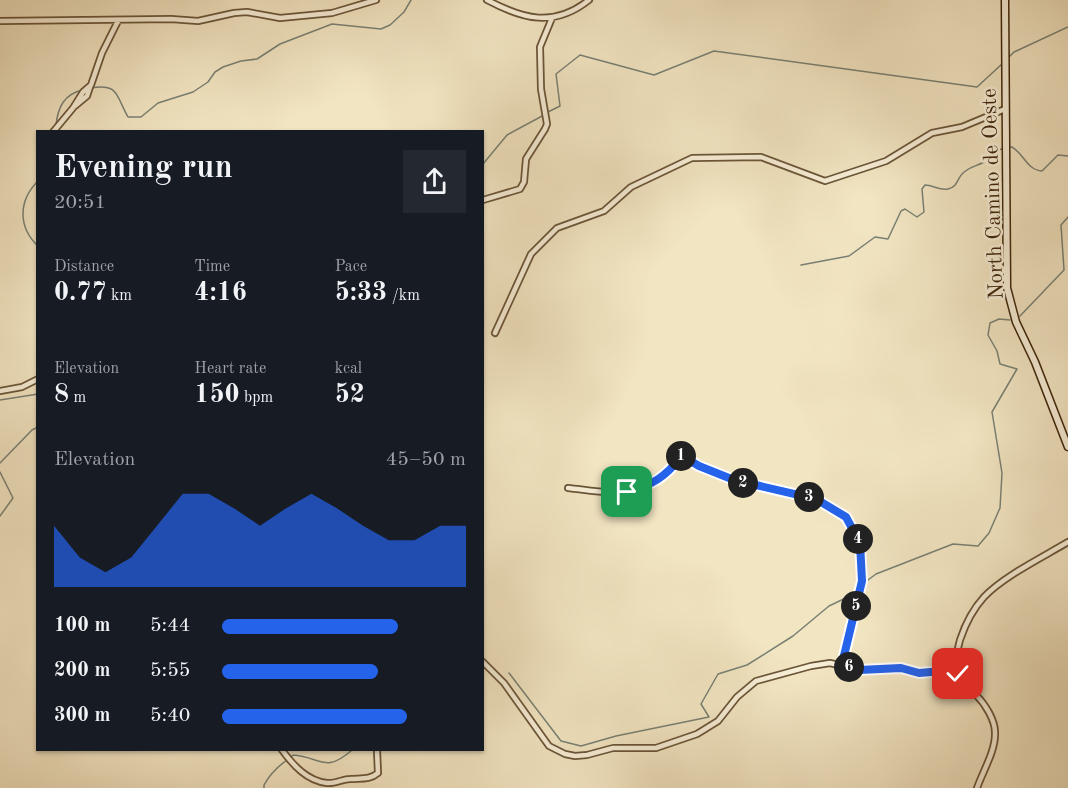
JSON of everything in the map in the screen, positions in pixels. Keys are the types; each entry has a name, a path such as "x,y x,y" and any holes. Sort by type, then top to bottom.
{"street":[{"path":"0,21 171,19 198,21 247,12 280,18 332,13 376,0"},
{"path":"487,0 510,12 534,18 552,18 569,13 589,0"},
{"name":"North Camino de Oeste","path":"1005,0 1007,288 1016,322 1035,362 1068,447"},
{"path":"484,200 520,189 524,182 526,159 547,124 541,88 540,47 552,18"},
{"path":"55,130 83,92 91,85 102,52 118,21"},
{"path":"495,333 531,254 557,228 604,211 631,187 692,158 761,157 825,181 886,161 932,133 962,127 1005,109"},
{"path":"0,391 22,387 36,380"},
{"path":"568,488 621,494 640,489 668,473 682,456 699,466 734,480 816,499 846,517 860,543 862,581 842,664"},
{"path":"977,788 994,744 996,730 994,722 977,696 965,686 958,674 956,652 961,636 972,612 985,596 1003,582 1068,542"},
{"path":"484,663 504,683 549,746 575,756 613,748 656,748 697,734 717,721 737,697 756,681 811,666 830,663 842,664 859,670 901,668 919,673 943,671 956,666"},
{"path":"283,751 298,771 330,783 374,777 378,773 377,751"}],"waterway":[{"path":"91,88 112,89 128,117 141,117 158,103 193,92 208,82 215,72 223,67 257,59 280,44 332,24 381,29 390,25 404,12 411,0"},
{"path":"1008,58 1014,52 1068,27"},
{"path":"548,112 560,106 556,74 580,55 654,75 714,51 977,87 1002,64"},
{"path":"56,125 58,112 63,102 71,95 83,90"},
{"path":"484,163 507,135 544,115"},
{"path":"1007,148 1012,147 1029,165 1042,171 1058,155 1068,156"},
{"path":"801,265 849,256 875,237 888,239 901,211 905,209 917,217 924,212 922,189 925,185 942,189 951,188 965,171 984,162 994,152 1002,149"},
{"path":"36,183 27,197 23,214 27,231 36,244"},
{"path":"1020,316 1064,270 1061,225 1068,217"},
{"path":"868,580 876,574 953,544 978,546 989,533 1000,508 1002,473 992,412 1017,369 1000,364 997,351 988,335 990,323 999,319 1010,320"},
{"path":"0,400 36,394"},
{"path":"0,463 36,428"},
{"path":"0,472 13,498 0,516"},
{"path":"509,673 561,741 581,746 616,736 709,717 701,704 718,674 747,665 793,636 829,606 852,595"},
{"path":"291,757 293,755 302,756 329,763 351,751"},
{"path":"264,788 271,774 287,760"}],"route":[{"path":"627,492 654,483 668,473 682,456 699,466 734,480 816,499 846,517 860,543 862,581 842,664 859,670 901,668 919,673 943,671 956,666 958,674"}]}
